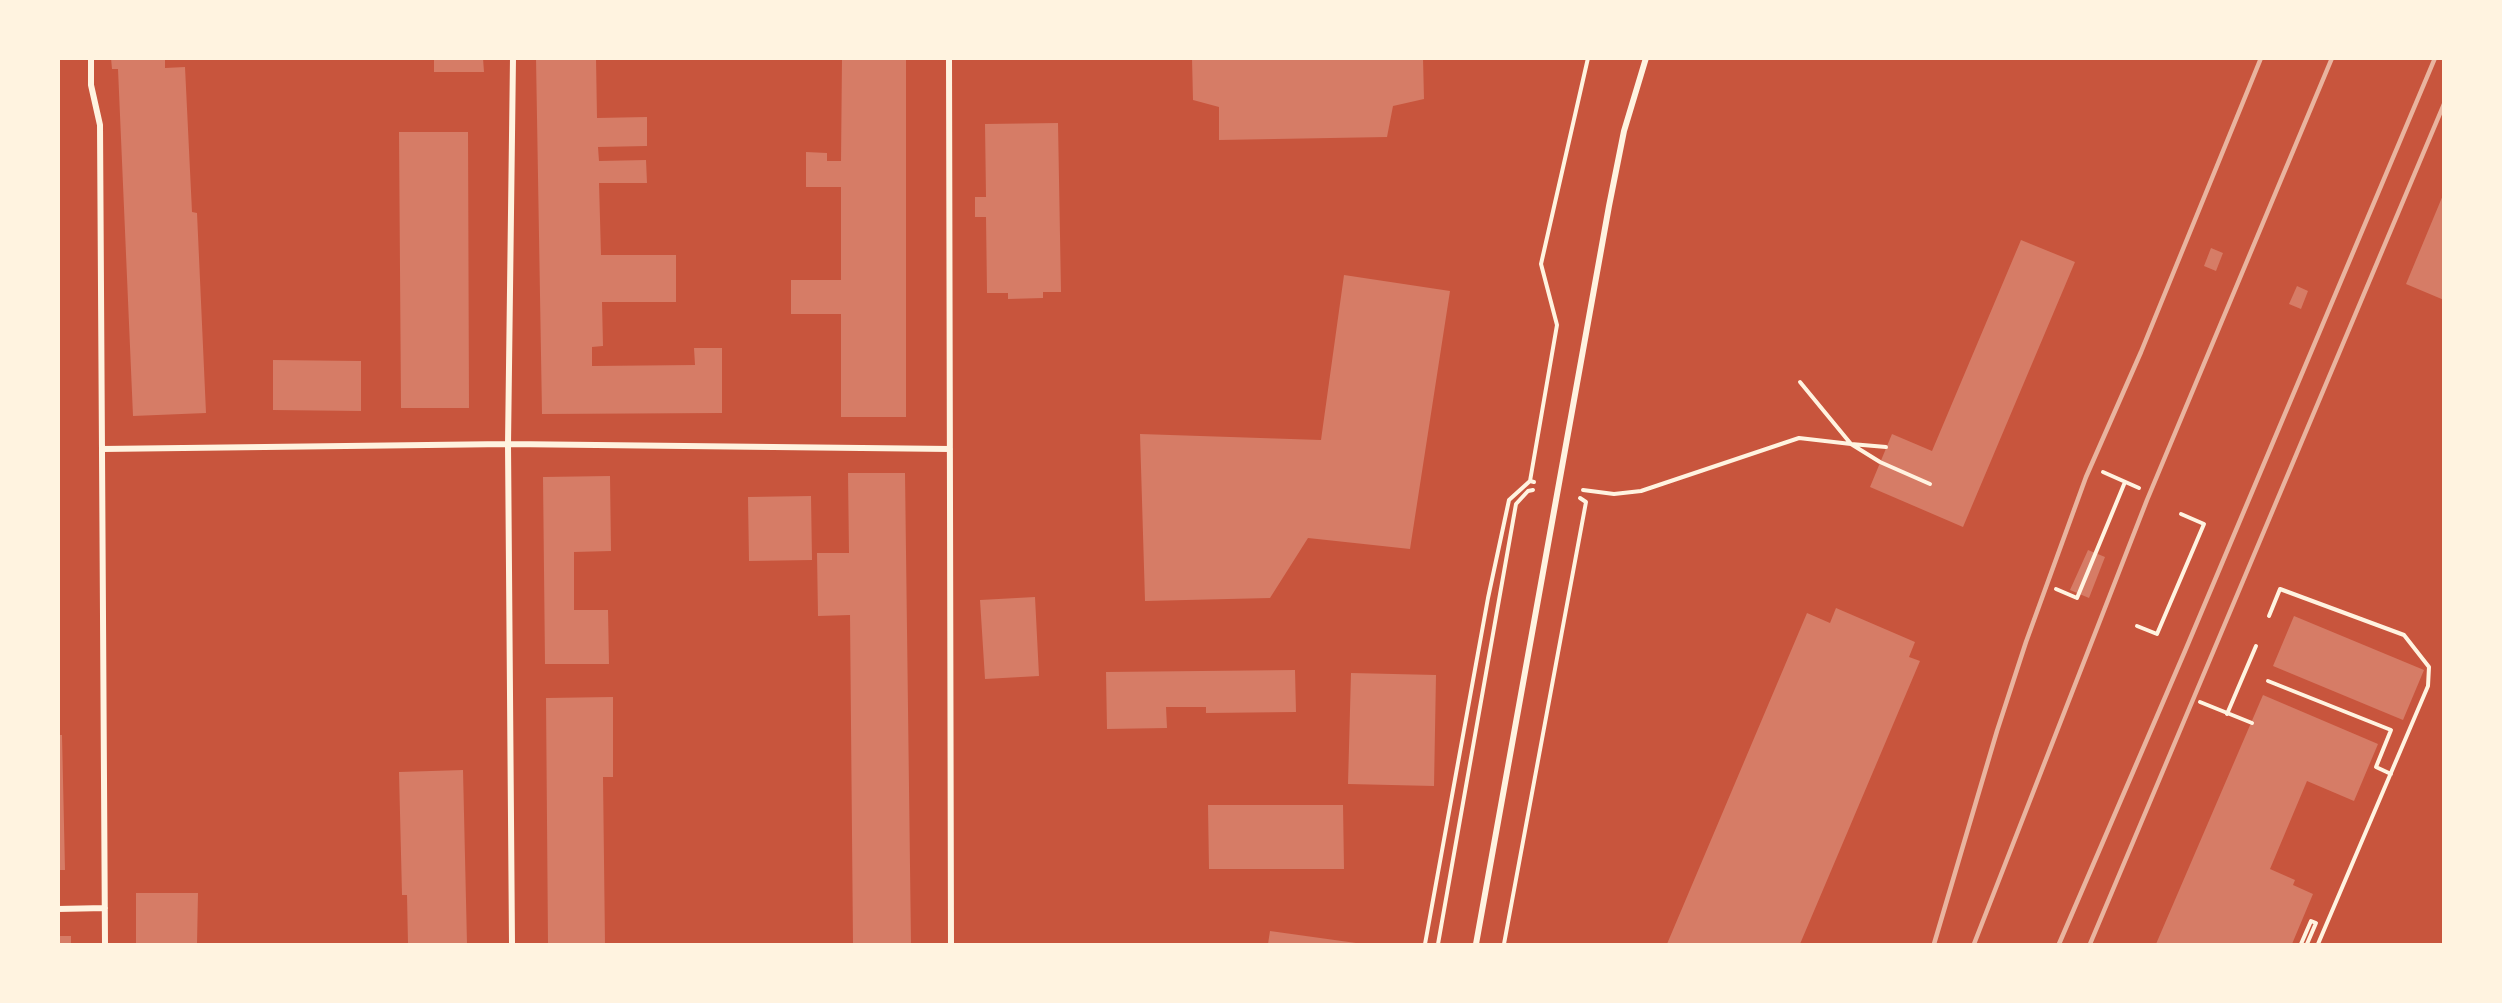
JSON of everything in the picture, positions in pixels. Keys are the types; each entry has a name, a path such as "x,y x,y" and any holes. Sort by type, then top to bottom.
{"street":[{"path":"91,58 92,85 100,125 105,945"},
{"path":"512,945 508,444 513,58"},
{"path":"949,58 951,945"},
{"path":"1476,945 1624,131 1646,58"},
{"path":"102,448 508,444 950,449"},
{"path":"58,909 105,908"}],"path":[{"path":"1425,945 1486,610 1509,500 1530,481 1557,325 1541,264 1588,58"},
{"path":"1800,382 1851,444 1880,462 1930,484"},
{"path":"1530,481 1614,494 1641,491 1799,438 1886,447"},
{"path":"2103,472 2139,488"},
{"path":"2056,589 2077,598 2125,482"},
{"path":"1438,945 1516,504 1528,491 1559,487"},
{"path":"2138,626 2157,634 2204,524 2181,514"},
{"path":"2269,616 2280,589 2404,635 2429,667 2428,686 2318,945"},
{"path":"2227,714 2256,646"},
{"path":"2268,681 2391,730 2376,767 2391,774"},
{"path":"2200,702 2252,723"},
{"path":"2301,945 2311,921 2316,923 2307,945"}],"building":[{"path":"111,58 165,58 165,68 185,67 192,212 197,213 206,413 133,416 118,69 112,69"},
{"path":"434,58 483,58 484,72 434,72"},
{"path":"536,58 596,58 597,118 647,117 647,146 598,147 599,161 646,160 647,183 599,183 601,255 676,255 676,302 602,302 603,346 592,347 592,366 695,365 694,348 722,348 722,413 542,414"},
{"path":"842,58 906,58 906,417 841,417 841,314 791,314 791,280 841,280 841,187 806,187 806,152 827,153 827,161 841,161"},
{"path":"1192,58 1423,58 1424,99 1393,106 1387,137 1219,140 1219,107 1193,100"},
{"path":"1058,123 1061,292 1043,292 1043,298 1008,299 1008,293 987,293 986,217 975,217 975,197 986,197 985,124"},
{"path":"399,132 468,132 469,408 401,408"},
{"path":"2444,195 2444,300 2406,284"},
{"path":"2021,240 2075,262 1963,527 1870,487 1892,434 1932,451"},
{"path":"2211,248 2223,253 2216,271 2204,266"},
{"path":"1344,275 1450,291 1410,549 1308,538 1270,598 1145,601 1140,434 1321,440"},
{"path":"2297,286 2308,291 2301,309 2289,304"},
{"path":"273,360 361,361 361,411 273,410"},
{"path":"848,473 905,473 911,944 853,944 850,615 818,616 817,553 849,553"},
{"path":"610,476 611,551 574,552 574,610 608,610 609,664 545,664 543,477"},
{"path":"811,496 812,560 749,561 748,497"},
{"path":"2088,550 2105,557 2089,598 2070,590"},
{"path":"1035,597 1039,676 985,679 980,600"},
{"path":"1836,608 1915,642 1909,657 1920,661 1800,944 1667,944 1807,613 1830,623"},
{"path":"2294,616 2424,670 2403,720 2273,666"},
{"path":"1295,670 1296,712 1206,713 1206,707 1166,707 1167,728 1107,729 1106,672"},
{"path":"1351,673 1436,675 1434,786 1348,784"},
{"path":"2263,695 2378,744 2354,801 2307,781 2270,869 2295,880 2293,885 2313,894 2292,944 2156,944"},
{"path":"613,697 613,777 603,777 605,944 548,944 546,698"},
{"path":"58,735 62,735 65,870 58,870"},
{"path":"463,770 467,944 408,944 407,895 402,895 399,772"},
{"path":"1208,805 1343,805 1344,869 1209,869"},
{"path":"136,893 198,893 197,944 136,944"},
{"path":"1270,931 1356,943 1268,944"},
{"path":"58,936 71,936 71,944 58,944"}],"railway":[{"path":"1934,944 1997,731 2026,642 2086,477 2141,352 2261,58"},
{"path":"1974,944 2147,500 2332,58"},
{"path":"2059,944 2435,58"},
{"path":"2090,944 2444,104"}]}
